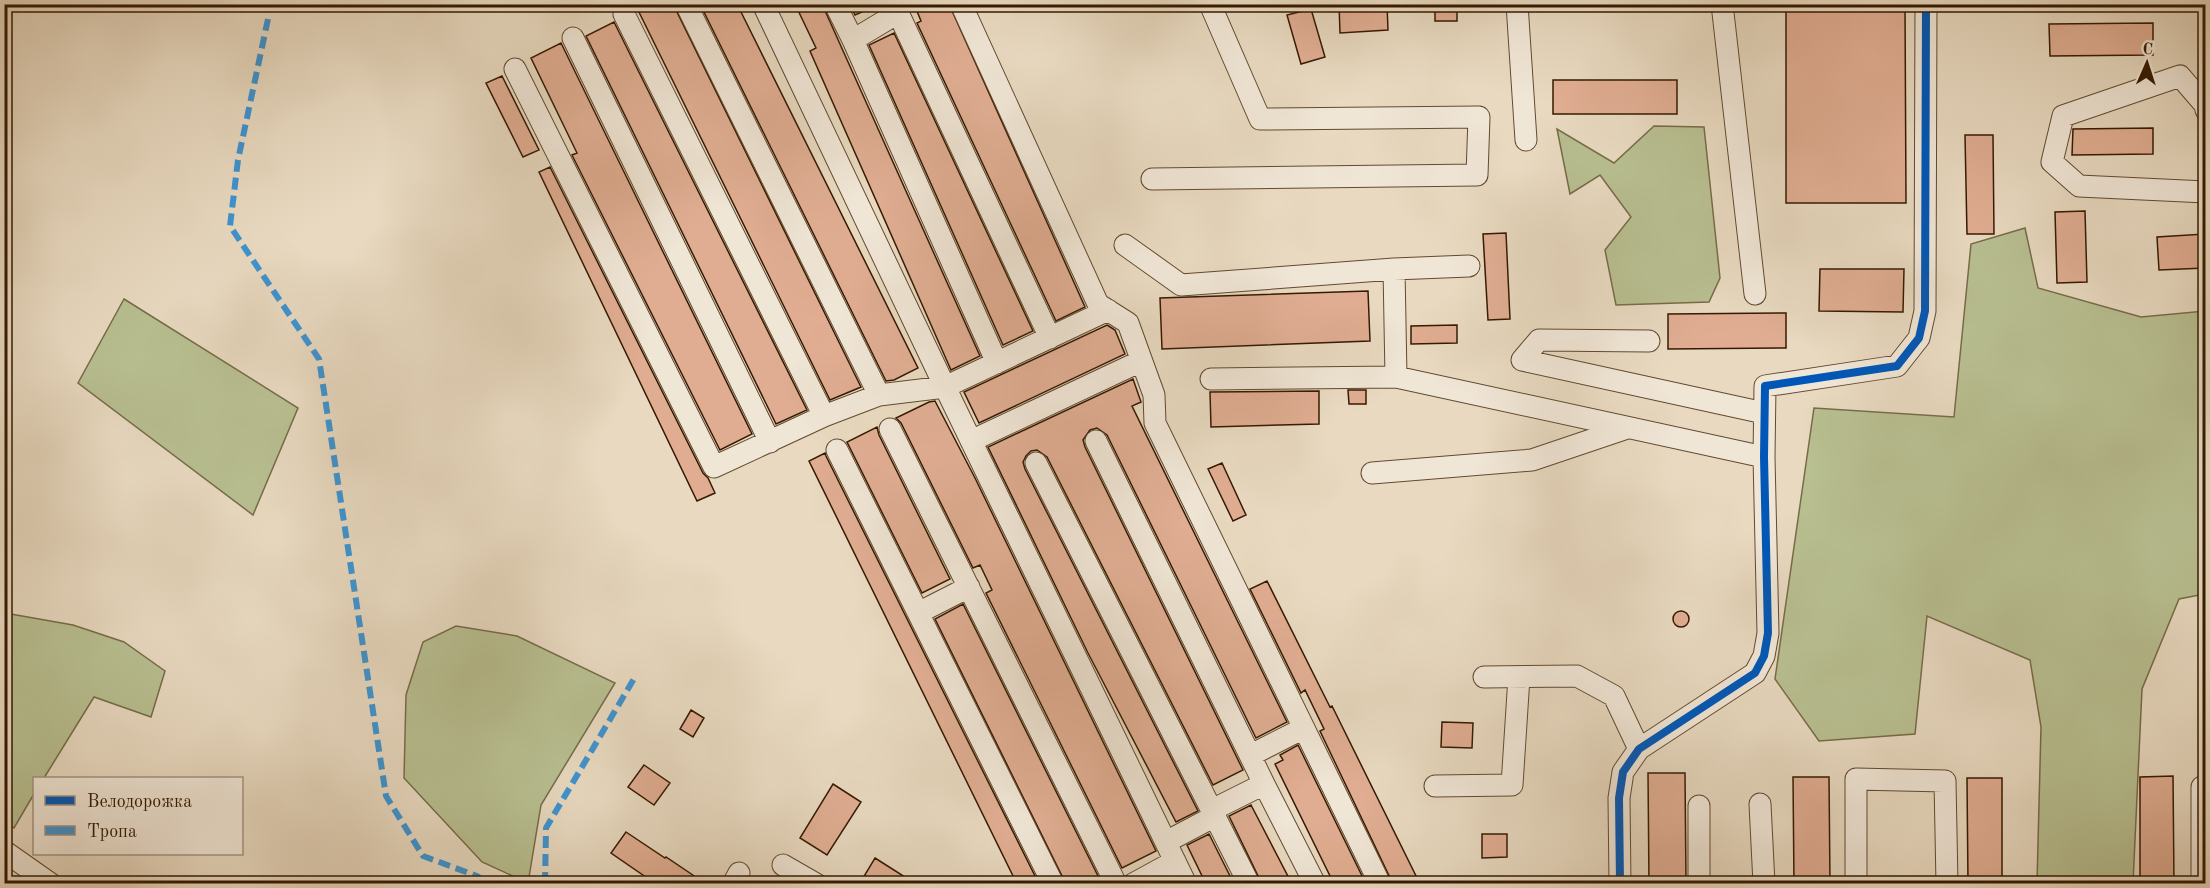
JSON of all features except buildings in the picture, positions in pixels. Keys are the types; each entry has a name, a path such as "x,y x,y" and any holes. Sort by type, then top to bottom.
{"street":[{"path":"686,4 879,395"},
{"path":"763,4 945,387 1186,884"},
{"path":"835,4 997,363"},
{"path":"961,4 1098,304 1128,323 1154,395 1155,423 1380,884"},
{"path":"1152,179 1477,175 1479,117 1260,119 1210,4"},
{"path":"1517,4 1526,140"},
{"path":"1722,4 1755,294"},
{"path":"1620,884 1619,798 1623,772 1639,749 1755,673 1764,656 1768,633 1764,457 1765,386 1897,366 1919,338 1925,311 1926,4"},
{"path":"852,40 896,9 1050,338"},
{"path":"624,14 824,416"},
{"path":"573,38 770,442"},
{"path":"515,69 714,467 824,416 879,395 945,387 1108,310"},
{"path":"2205,110 2205,105 2180,76 2063,116 2052,162 2079,186 2205,192"},
{"path":"1125,245 1182,285 1394,269 1470,266"},
{"path":"1394,269 1396,377"},
{"path":"1649,341 1539,340 1522,360 1764,413"},
{"path":"971,441 1142,361"},
{"path":"1211,379 1396,377 1764,457"},
{"path":"1372,472 1532,460 1628,428"},
{"path":"890,429 1116,884"},
{"path":"1096,441 1315,884"},
{"path":"837,450 1053,884"},
{"path":"1036,463 1250,884"},
{"path":"918,613 969,587"},
{"path":"1484,677 1577,676 1614,696 1639,749"},
{"path":"1435,786 1512,785 1520,677"},
{"path":"1251,755 1304,728"},
{"path":"1856,884 1856,779 1945,781 1947,884"},
{"path":"1166,842 1264,784"},
{"path":"2202,884 2202,787 2205,787"},
{"path":"1760,804 1764,884"},
{"path":"1699,806 1699,884"},
{"path":"4,851 51,884"},
{"path":"1133,884 1175,861"},
{"path":"783,865 816,884"}],"green space":[{"path":"1654,126 1704,127 1720,278 1709,302 1616,305 1605,250 1631,217 1600,175 1570,194 1557,129 1614,163"},
{"path":"2025,228 2038,288 2141,317 2205,311 2205,594 2179,599 2142,689 2133,883 2037,883 2041,727 2030,660 1927,616 1915,734 1819,741 1775,679 1814,408 1954,417 1971,244"},
{"path":"124,299 298,408 253,515 78,383"},
{"path":"5,613 73,625 124,642 165,671 151,717 94,697 45,777 33,777 33,796 14,828 4,822"},
{"path":"456,626 517,636 615,683 541,805 528,883 482,862 404,778 406,695 423,642"}],"marked path":[{"path":"268,19 238,160 230,226 319,359 386,796 423,856 477,876 488,884"},
{"path":"545,884 546,828 635,677"}],"cycle path":[{"path":"1620,884 1619,798 1623,772 1639,749 1755,673 1764,656 1768,633 1764,457 1765,386 1897,366 1919,338 1925,311 1926,4"}]}
